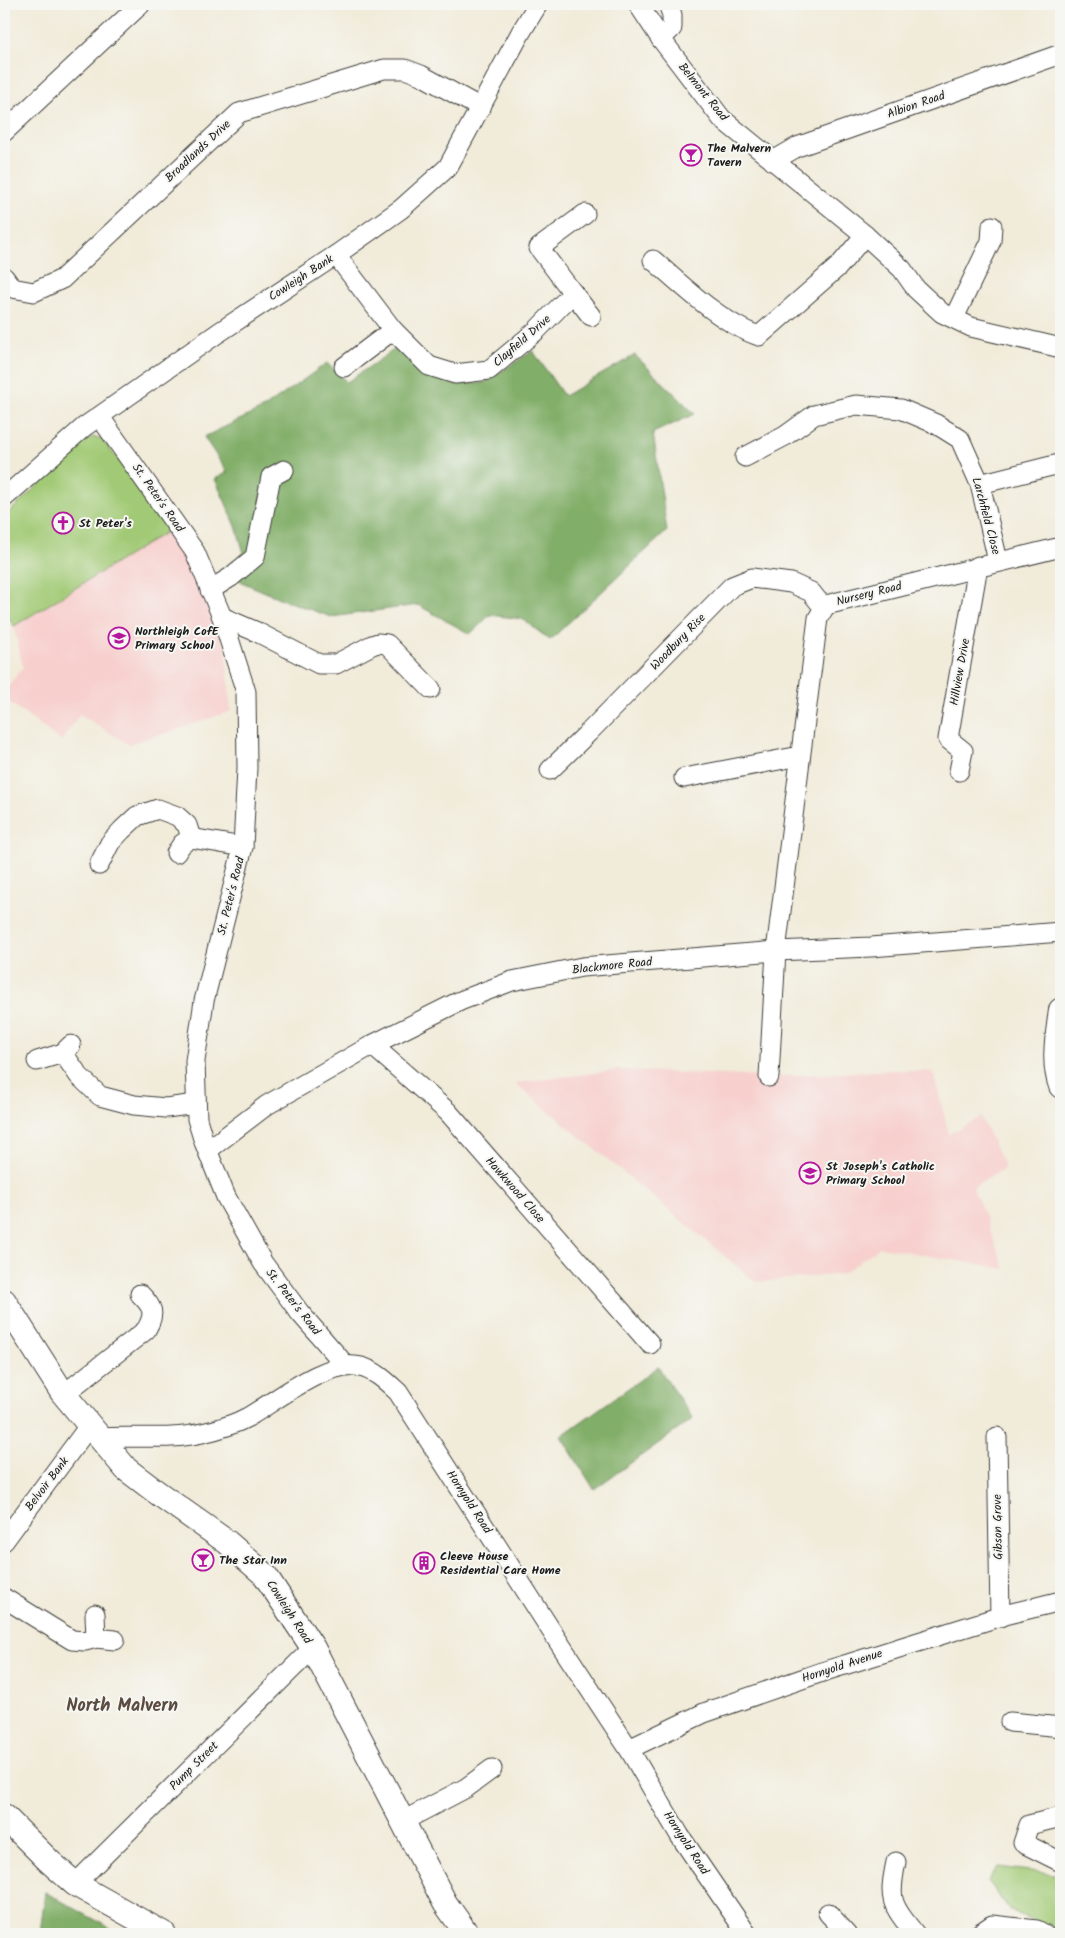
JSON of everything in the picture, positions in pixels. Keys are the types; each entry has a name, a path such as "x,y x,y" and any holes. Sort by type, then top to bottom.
{"main road":[{"path":"1058,1089 1059,1079 1056,1054 1061,1010"},
{"name":"Cowleigh Road","path":"4,1301 64,1394 126,1469 227,1542 265,1575 312,1648 445,1903 467,1934"},
{"path":"4,1816 49,1861 76,1884 164,1934"}],"street":[{"path":"4,132 141,4"},
{"name":"Cowleigh Bank","path":"4,498 84,427 218,333 336,255 401,209 448,167 538,4"},
{"name":"Belmont Road","path":"638,4 661,39 722,119 865,235 902,269 916,289 942,312 971,327 1061,348"},
{"path":"661,39 672,28 672,15 668,4"},
{"name":"Albion Road","path":"773,161 797,147 1061,54"},
{"name":"Broadlands Drive","path":"4,277 12,288 34,292 62,279 239,113 384,68 405,69 421,75 481,108"},
{"path":"585,214 540,248 591,316"},
{"path":"954,318 991,242 992,226"},
{"path":"653,260 704,303 744,331 759,336 839,266 865,235"},
{"name":"Clayfield Drive","path":"336,255 393,330 429,366 455,374 489,370 536,331 573,293"},
{"path":"344,367 393,330"},
{"name":"Larchfield Close","path":"745,457 785,436 814,415 856,405 901,409 936,424 960,439 980,484 998,561"},
{"name":"St. Peter's Road","path":"100,417 195,552 222,617 246,692 247,768 243,847 204,1001 196,1061 197,1118 226,1197 263,1263 300,1313 347,1367"},
{"path":"980,484 1059,464"},
{"path":"210,590 232,577 256,557 271,478 284,470"},
{"name":"Nursery Road","path":"769,1076 776,951 818,618 826,605 998,561 1061,547"},
{"name":"Hillview Drive","path":"959,771 963,751 948,739 978,566"},
{"name":"Woodbury Rise","path":"550,770 732,586 752,578 783,581 811,592 819,602 826,605"},
{"path":"222,617 257,632 319,664 336,664 372,645 378,643 387,644 431,689"},
{"path":"684,778 800,756"},
{"path":"99,865 110,843 122,830 137,816 158,809 177,816 182,820 187,825 191,838"},
{"path":"176,853 182,844 191,838 243,847"},
{"name":"Blackmore Road","path":"208,1150 267,1105 372,1045 460,1001 512,980 582,967 776,951 871,947 1061,932"},
{"name":"Hawkwood Close","path":"372,1045 448,1112 650,1344"},
{"path":"37,1061 67,1049 79,1076 100,1096 150,1107 166,1108 196,1104"},
{"path":"64,1394 146,1330 151,1321 151,1307 140,1294"},
{"name":"Hornyold Road","path":"94,1432 120,1436 178,1438 203,1433 246,1418 311,1377 341,1367 360,1366 376,1373 398,1392 629,1749 680,1836 747,1934"},
{"name":"Belvoir Bank","path":"4,1541 94,1432"},
{"name":"Gibson Grove","path":"997,1437 1000,1617"},
{"path":"4,1598 72,1640 85,1641 96,1638 115,1640"},
{"name":"Hornyold Avenue","path":"629,1749 704,1713 832,1669 1000,1617 1061,1601"},
{"path":"95,1614 96,1638"},
{"name":"Pump Street","path":"76,1884 312,1648"},
{"path":"1010,1722 1061,1727"},
{"path":"403,1822 466,1788 492,1769"},
{"path":"1061,1818 1029,1825 1023,1843 1061,1862"},
{"path":"896,1862 891,1896 902,1918 915,1934"},
{"path":"828,1913 847,1934"},
{"path":"979,1934 992,1925 1037,1930 1044,1934"}],"shaded area":[{"name":"Northleigh CofE Primary School","path":"171,529 203,593 226,649 231,711 128,744 80,714 61,741 4,698 4,692 23,667 14,626"},
{"name":"St Joseph's Catholic Primary School","path":"618,1070 769,1077 895,1070 933,1072 949,1134 981,1117 1005,1168 973,1187 1005,1269 880,1247 842,1274 756,1282 515,1083"}],"green space":[{"path":"398,347 432,374 455,384 483,383 533,351 564,396 635,355 695,414 653,433 667,531 550,640 522,619 490,615 470,634 418,605 331,617 244,583 222,569 244,553 236,526 215,479 227,472 204,437 264,408 327,363 347,382"},
{"path":"92,437 102,439 171,529 14,626 4,612 4,517 85,441"},
{"path":"658,1367 693,1419 594,1489 561,1436"},
{"path":"998,1867 1061,1875 1061,1934 1057,1934 1009,1909 988,1881"},
{"path":"45,1892 121,1934 40,1934"}],"place":[{"name":"The Malvern Tavern","path":"691,155"},
{"name":"St Peter's","path":"63,523"},
{"name":"Northleigh CofE Primary School","path":"119,638"},
{"name":"St Joseph's Catholic Primary School","path":"810,1173"},
{"name":"The Star Inn","path":"203,1560"},
{"name":"Cleeve House Residential Care Home","path":"424,1563"}],"district":[{"name":"North Malvern","path":"122,1706"}]}
